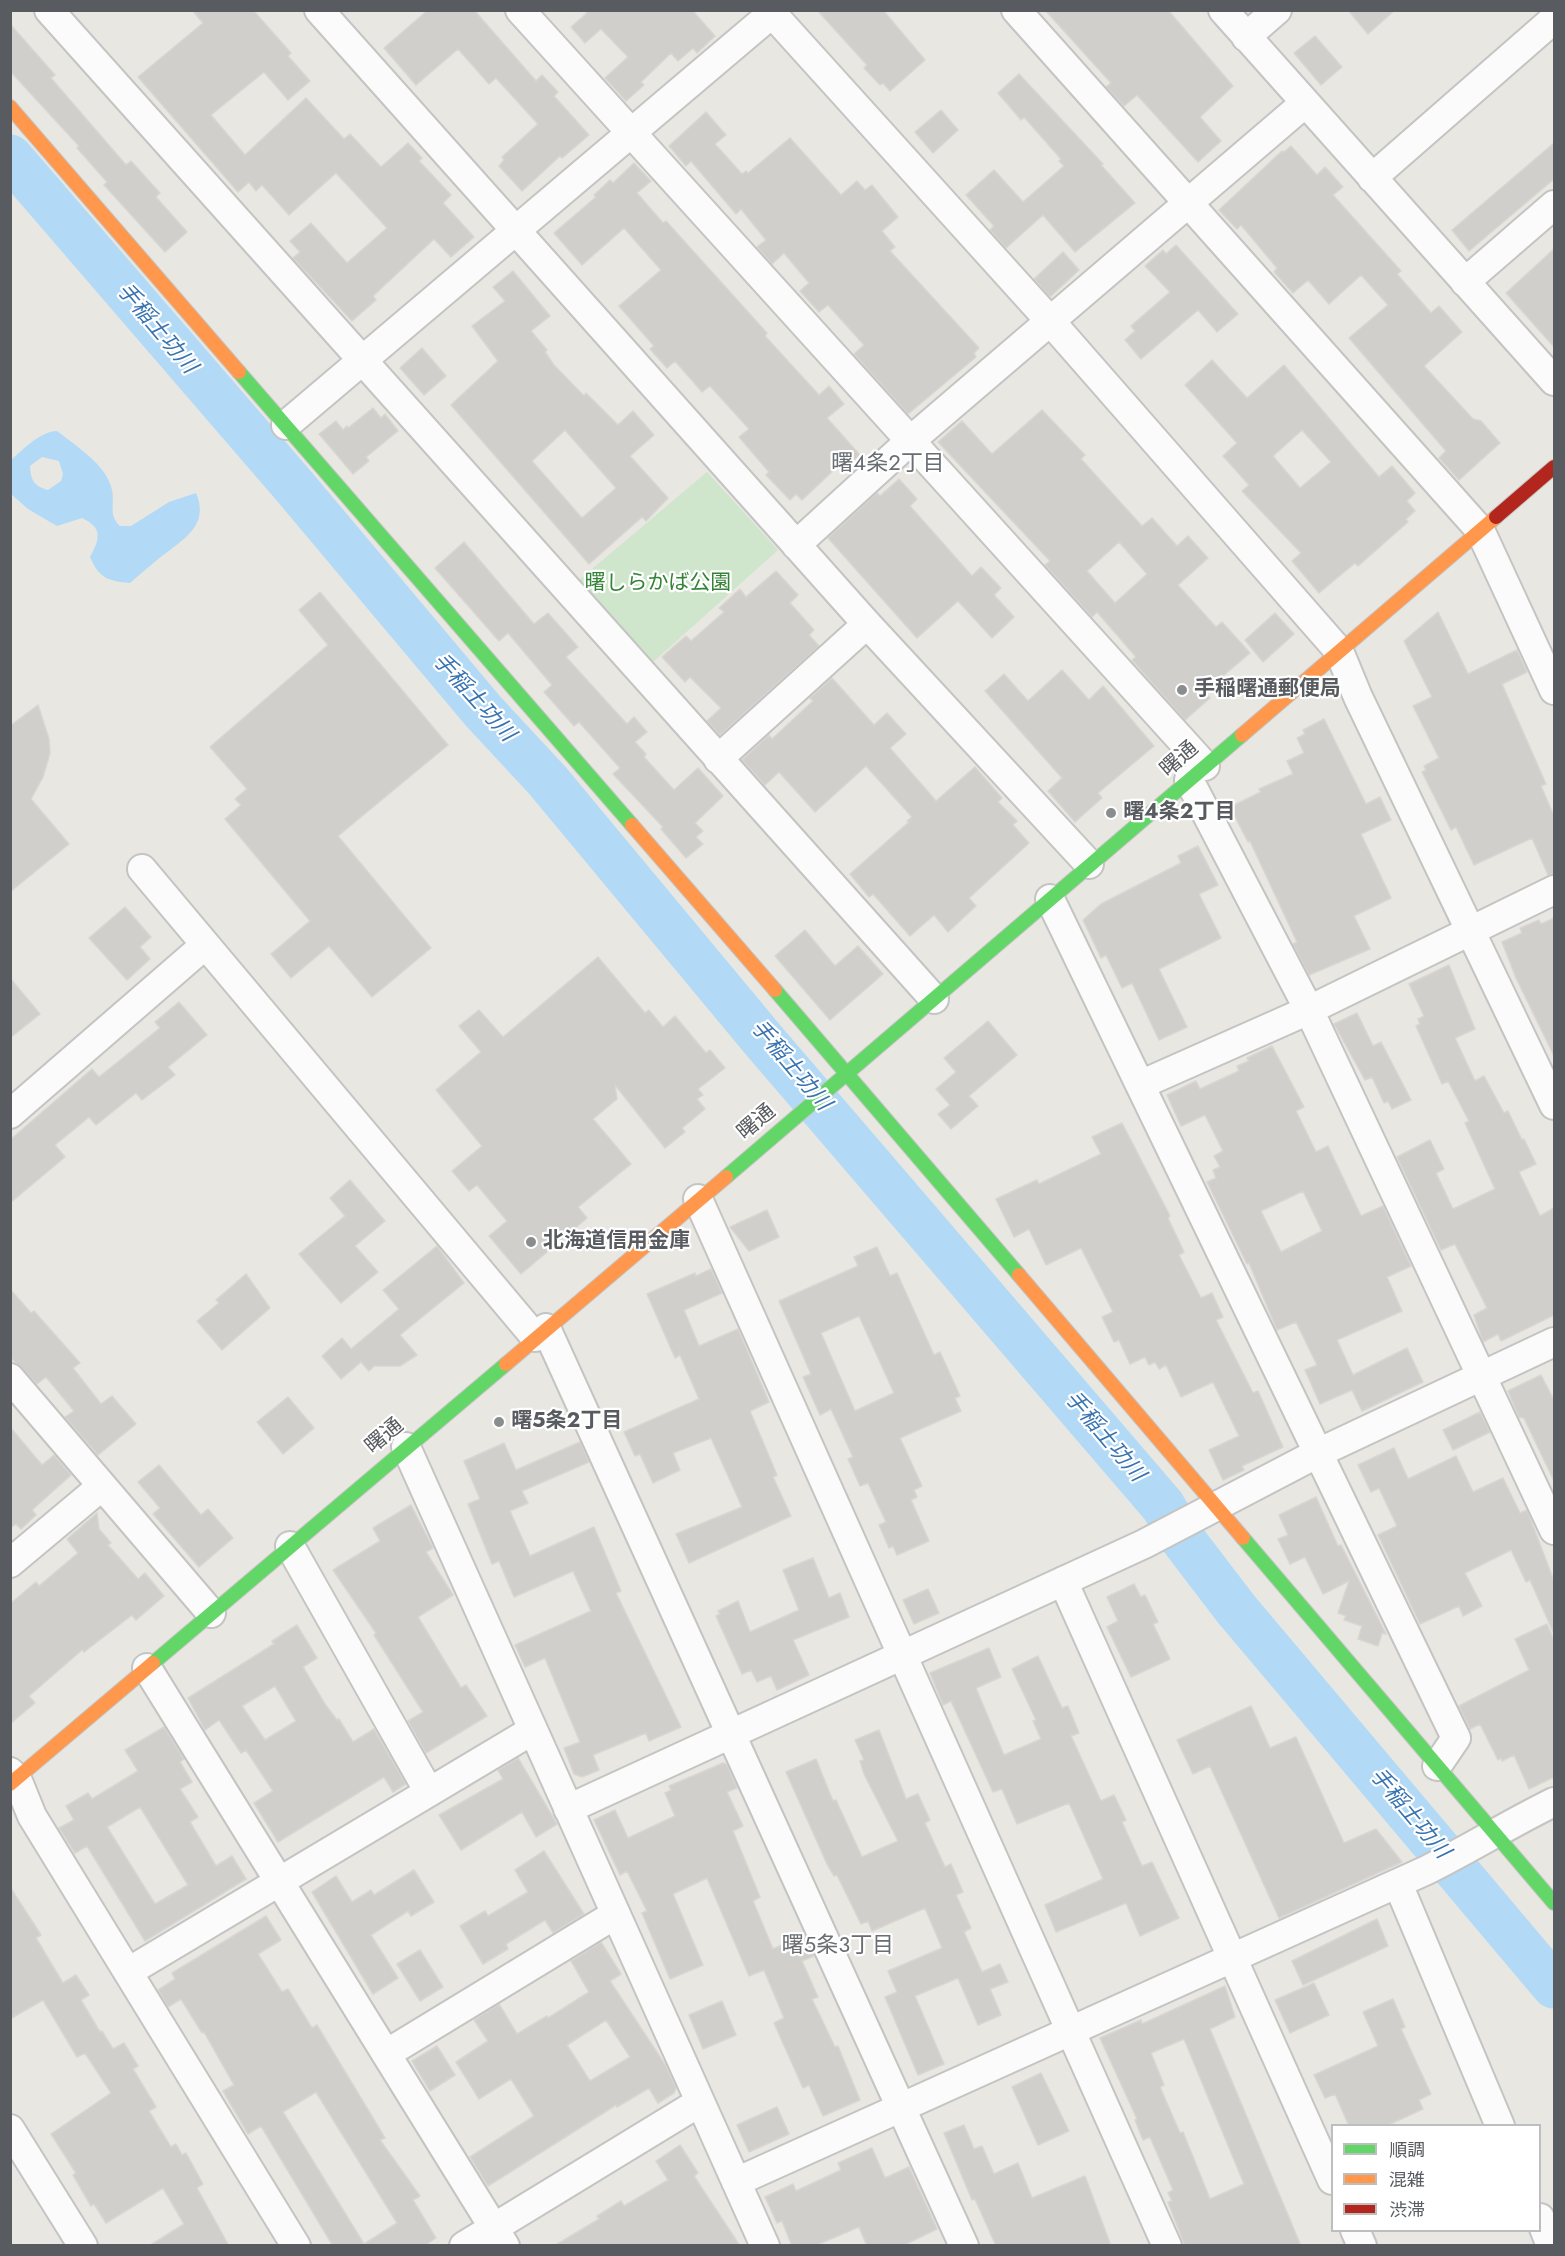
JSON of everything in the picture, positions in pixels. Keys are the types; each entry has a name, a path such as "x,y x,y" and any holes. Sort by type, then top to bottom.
{"street":[{"path":"49,10 934,999"},
{"path":"319,10 867,624 1089,864"},
{"path":"520,10 909,441 1197,773 1554,1530"},
{"path":"1016,10 1480,530 1554,690"},
{"path":"1222,10 1554,381"},
{"path":"1246,37 1277,10"},
{"path":"286,425 517,232 772,12 1051,322 1339,651 1358,697 1554,1106"},
{"path":"1372,178 1554,19"},
{"path":"796,545 909,441 1305,103"},
{"path":"10,107 848,1074 1207,1513 1437,1766 1486,1838 1554,1903"},
{"path":"1465,282 1554,205"},
{"name":"曙通","path":"13,1778 147,1668 848,1074 1089,864 1554,467"},
{"path":"718,759 867,624"},
{"path":"142,869 205,945 541,1332 731,1733 964,2246"},
{"path":"1140,1085 1309,1010 1554,890"},
{"path":"1050,899 1456,1738 1437,1766"},
{"path":"10,1114 205,945"},
{"path":"698,1200 1167,2246"},
{"path":"568,1809 1144,1544 1318,1453 1554,1342"},
{"path":"11,1380 211,1613"},
{"path":"406,1447 765,2246"},
{"path":"10,1563 102,1486"},
{"path":"290,1546 429,1792"},
{"path":"1063,1581 1234,1957 1331,2178"},
{"path":"147,1668 499,2236"},
{"path":"128,1972 533,1730"},
{"path":"13,1778 32,1816 296,2246"},
{"path":"736,2182 1398,1884 1554,1802"},
{"path":"1398,1884 1499,2124"},
{"path":"386,2054 616,1914"},
{"path":"464,2246 499,2236 700,2102"},
{"path":"10,2129 82,2246"},
{"path":"1541,2223 1551,2246"},
{"path":"1356,2232 1362,2246"}],"green space":[{"name":"曙しらかば公園","path":"707,472 778,550 653,662 579,580"}],"water":[{"path":"57,431 90,457 104,472 112,490 114,518 120,526 131,526 169,502 196,493 200,512 195,526 184,539 130,583 105,577 97,570 90,557 98,534 94,526 82,518 57,526 28,509 11,494 11,460 32,442 50,432","holes":["42,457 59,461 63,474 61,481 48,490 36,485 31,476 30,466"]}],"building":[{"path":"192,10 253,10 291,53 288,56 310,81 288,100 264,72 211,115 245,155 306,98 344,139 350,134 381,167 408,143 422,158 419,161 451,195 443,203 474,237 451,257 434,239 373,296 376,300 352,321 293,258 300,252 290,241 311,223 347,263 387,228 336,173 289,215 262,185 256,191 249,182 238,192 138,77 203,23"},
{"path":"428,10 474,10 536,81 542,75 558,92 554,96 589,135 562,158 560,156 522,191 499,166 504,160 502,157 538,124 496,78 489,84 458,49 416,85 384,48"},
{"path":"584,10 692,10 715,36 697,53 693,48 678,61 671,53 641,82 644,85 626,101 605,78 628,57 601,29 585,43 571,27 587,13"},
{"path":"817,10 883,10 925,60 890,91 883,83 880,85 864,68 867,65"},
{"path":"1045,10 1168,10 1233,86 1200,117 1221,141 1198,162 1137,95 1124,106 1106,87 1111,83"},
{"path":"1348,10 1395,10 1368,34"},
{"path":"10,24 55,75 51,78 126,165 131,161 160,193 156,197 187,232 165,252 104,185 107,182 77,148 79,146 10,71"},
{"path":"1315,36 1342,67 1321,85 1294,53"},
{"path":"1019,74 1103,164 1101,165 1135,203 1075,252 1043,215 1006,248 990,230 994,226 966,195 994,170 1023,202 1064,166 1059,161 1061,159 1024,117 1021,120 998,93"},
{"path":"941,110 958,130 933,153 915,132"},
{"path":"706,112 726,135 715,144 742,174 746,171 748,173 790,138 841,195 857,181 865,190 872,185 898,217 882,231 895,247 890,251 979,348 974,353 976,357 908,414 854,354 864,345 828,305 819,312 800,291 809,283 784,253 772,264 757,247 766,240 741,209 736,214 691,161 686,166 669,146"},
{"path":"1554,143 1554,179 1469,251 1452,230"},
{"path":"1291,146 1317,175 1325,167 1343,187 1333,195 1401,271 1397,274 1431,313 1439,306 1462,332 1424,366 1473,419 1481,421 1500,443 1459,480 1439,458 1446,451 1349,338 1388,305 1361,275 1329,304 1308,280 1293,293 1274,272 1277,268 1241,225 1237,229 1219,210 1282,151 1284,152"},
{"path":"634,163 651,181 637,193 663,223 666,221 767,333 765,336 819,395 829,386 844,404 827,418 860,455 841,471 837,467 802,500 796,494 790,500 766,475 769,472 739,437 749,429 710,386 702,392 675,361 667,368 650,349 654,346 619,306 661,270 624,228 582,265 554,233 596,197 594,195 610,180 613,183"},
{"path":"1176,245 1238,314 1217,332 1198,310 1141,359 1125,340 1135,331 1131,326 1170,292 1145,266 1163,250 1166,254"},
{"path":"1554,249 1554,347 1506,293"},
{"path":"1063,252 1079,270 1050,297 1034,279"},
{"path":"513,271 550,316 531,331 547,350 545,352 554,365 584,396 586,393 618,425 633,411 654,435 630,456 668,498 646,521 642,517 589,564 451,405 498,361 472,326 505,301 493,287","holes":["565,430 616,488 582,518 532,461"]},
{"path":"422,348 446,376 424,395 400,368"},
{"path":"1212,360 1247,398 1284,365 1379,477 1392,466 1415,493 1407,501 1415,511 1406,519 1408,522 1358,566 1355,563 1319,593 1292,561 1301,553 1242,491 1249,485 1223,456 1237,443 1185,385","holes":["1302,430 1331,462 1300,488 1273,456"]},
{"path":"373,408 381,418 385,414 398,431 366,457 369,461 353,474 319,434 336,421 343,430 347,426 348,428"},
{"path":"1042,410 1085,455 1081,459 1142,526 1152,518 1177,546 1188,536 1208,558 1178,585 1216,627 1222,622 1250,653 1204,692 1210,698 1185,720 1132,660 1136,657 1097,612 1092,617 1045,565 1050,561 938,442 962,421 992,454","holes":["1119,542 1147,574 1115,603 1087,571"]},
{"path":"899,479 917,499 910,506 972,576 981,567 1001,588 994,595 1014,617 992,638 958,601 917,638 828,538 877,493 880,496"},
{"path":"464,542 534,624 548,613 578,647 566,657 627,724 634,717 647,732 635,742 646,754 644,757 674,790 698,768 723,796 695,823 703,831 696,837 703,844 686,858 661,829 663,827 613,774 620,768 579,722 574,726 544,692 552,685 508,633 499,641 435,568"},
{"path":"776,571 798,595 790,603 814,630 809,635 819,646 720,735 707,721 721,708 690,677 685,682 662,657 686,636 691,641 724,612 719,608 740,589 746,597"},
{"path":"320,592 448,745 338,836 431,948 372,997 329,946 291,978 271,954 310,921 225,819 241,805 235,799 247,789 210,747 328,645 299,610"},
{"path":"1438,612 1468,674 1517,650 1527,672 1502,684 1546,784 1541,786 1554,816 1554,874 1548,875 1532,838 1474,865 1456,827 1451,830 1422,772 1426,770 1424,766 1439,758 1413,706 1432,697 1404,641"},
{"path":"1275,613 1294,634 1263,662 1245,640"},
{"path":"1062,670 1089,700 1103,686 1154,746 1098,793 1102,798 1075,822 1048,791 1062,778 985,691 1004,674 1028,701"},
{"path":"832,678 874,725 887,713 906,734 890,748 936,801 975,767 1002,798 998,802 1017,821 1013,825 1029,843 969,898 976,906 948,932 934,915 910,936 873,894 869,897 850,874 912,817 866,766 815,812 779,772 765,785 742,760 769,735 772,739 813,701 810,698"},
{"path":"38,705 49,739 50,753 43,777 31,799 69,844 10,892 10,726"},
{"path":"1324,719 1366,804 1380,797 1391,820 1361,834 1391,898 1354,916 1370,949 1309,975 1293,944 1297,942 1250,841 1248,842 1230,807 1261,792 1259,789 1293,774 1287,761 1304,753 1297,738 1305,734 1303,730"},
{"path":"1198,846 1218,885 1199,894 1221,938 1159,969 1187,1027 1159,1040 1132,983 1122,988 1106,955 1101,958 1083,920 1101,904 1181,863 1178,856"},
{"path":"125,907 151,937 140,947 150,959 127,980 89,938"},
{"path":"1554,918 1554,1056 1516,978 1502,942 1522,933 1520,928 1539,920 1541,924"},
{"path":"805,930 835,966 858,946 883,974 830,1020 775,956"},
{"path":"598,957 645,1013 649,1010 663,1027 675,1016 706,1053 710,1050 725,1068 698,1089 703,1095 697,1099 705,1109 682,1128 685,1132 665,1148 615,1085 617,1099 593,1119 631,1164 578,1207 587,1218 521,1274 489,1236 507,1221 477,1185 469,1191 452,1171 482,1146 436,1090 481,1052 459,1026 479,1010 503,1037"},
{"path":"1449,965 1475,1029 1455,1038 1475,1081 1484,1076 1504,1113 1508,1111 1536,1164 1519,1172 1540,1216 1554,1208 1554,1315 1501,1341 1498,1334 1483,1342 1474,1315 1487,1308 1455,1244 1441,1250 1397,1157 1430,1140 1444,1169 1436,1173 1453,1209 1495,1189 1465,1123 1469,1121 1448,1081 1442,1084 1416,1026 1420,1024 1418,1019 1424,1016 1409,984"},
{"path":"10,978 40,1014 10,1038"},
{"path":"179,1002 207,1035 168,1067 175,1075 142,1100 136,1093 96,1125 89,1117 55,1145 65,1157 10,1203 10,1140 92,1069 99,1077 160,1028 155,1022"},
{"path":"1357,1013 1373,1046 1381,1042 1411,1100 1392,1109 1388,1101 1384,1103 1372,1077 1365,1080 1334,1024"},
{"path":"988,1021 1017,1055 969,1096 978,1106 951,1129 938,1114 950,1105 936,1089 956,1072 944,1058"},
{"path":"1272,1046 1304,1107 1296,1111 1316,1152 1328,1146 1361,1216 1383,1206 1411,1266 1387,1277 1402,1311 1337,1340 1353,1375 1407,1348 1423,1382 1362,1411 1352,1390 1320,1404 1305,1370 1317,1365 1296,1322 1277,1330 1249,1263 1247,1264 1207,1182 1216,1178 1213,1170 1220,1167 1214,1156 1223,1151 1205,1115 1181,1126 1167,1095 1196,1081 1200,1089 1239,1071 1237,1066 1249,1061 1247,1058","holes":["1303,1191 1322,1231 1281,1252 1261,1211"]},
{"path":"1122,1123 1170,1216 1168,1218 1184,1252 1179,1255 1201,1298 1212,1293 1223,1317 1216,1320 1253,1393 1258,1391 1283,1447 1242,1466 1244,1470 1223,1480 1209,1450 1239,1436 1213,1382 1181,1397 1166,1365 1159,1369 1155,1362 1149,1365 1145,1357 1130,1364 1119,1340 1114,1342 1102,1317 1113,1312 1081,1248 1046,1265 1029,1229 1014,1237 996,1199 1037,1180 1039,1184 1101,1154 1092,1137"},
{"path":"350,1180 385,1221 355,1246 378,1272 341,1303 299,1254 345,1216 330,1198"},
{"path":"767,1210 779,1237 749,1251 730,1227"},
{"path":"437,1246 464,1283 400,1335 417,1355 400,1366 374,1366 369,1371 361,1362 341,1379 322,1356 342,1338 351,1349 399,1309 383,1290"},
{"path":"877,1247 890,1276 897,1273 934,1355 940,1352 960,1396 955,1398 961,1411 900,1438 922,1486 914,1490 917,1497 911,1500 929,1541 897,1555 893,1546 889,1548 879,1525 886,1522 868,1483 860,1486 848,1459 853,1457 831,1409 820,1415 803,1377 811,1374 779,1301 858,1266 854,1257","holes":["859,1316 894,1393 855,1411 821,1333"]},
{"path":"711,1269 722,1293 684,1310 699,1346 738,1329 769,1402 750,1411 777,1475 773,1477 791,1516 689,1563 676,1534 742,1507 711,1438 673,1453 680,1470 653,1483 640,1454 635,1456 624,1432 699,1399 680,1355 675,1358 647,1294 695,1273 696,1276"},
{"path":"246,1274 270,1308 222,1350 197,1321 219,1303 216,1300"},
{"path":"10,1289 31,1313 34,1311 80,1363 73,1368 101,1404 112,1396 136,1424 98,1455 65,1417 74,1411 46,1377 37,1384 10,1357"},
{"path":"1541,1375 1554,1400 1554,1481 1524,1418 1519,1417 1508,1391"},
{"path":"288,1397 314,1428 283,1454 257,1422"},
{"path":"1480,1412 1490,1432 1453,1450 1443,1430"},
{"path":"10,1427 42,1465 54,1455 71,1475 32,1510 36,1515 21,1529 16,1524 10,1528"},
{"path":"580,1442 589,1462 522,1491 528,1503 510,1511 530,1556 594,1527 621,1591 616,1593 681,1727 649,1741 646,1733 593,1755 599,1770 582,1777 574,1774 564,1748 580,1742 545,1658 525,1667 515,1645 591,1611 573,1571 514,1597 499,1561 492,1564 468,1504 480,1499 464,1461 504,1443 516,1470"},
{"path":"1394,1448 1408,1479 1456,1456 1473,1492 1503,1478 1520,1513 1527,1510 1554,1581 1554,1634 1530,1580 1526,1582 1511,1550 1465,1573 1482,1606 1463,1616 1459,1606 1420,1624 1378,1535 1397,1526 1379,1488 1371,1492 1358,1465"},
{"path":"159,1465 201,1515 208,1509 233,1538 199,1567 153,1514 160,1508 138,1482"},
{"path":"1316,1497 1338,1546 1341,1545 1386,1634 1382,1633 1378,1646 1358,1639 1362,1626 1344,1620 1346,1616 1338,1613 1349,1581 1323,1594 1305,1557 1290,1564 1278,1539 1288,1535 1279,1515"},
{"path":"411,1505 433,1548 426,1552 453,1595 418,1617 461,1688 466,1685 487,1716 426,1753 408,1721 423,1712 374,1635 376,1633 333,1570 380,1541 373,1528"},
{"path":"97,1513 99,1529 111,1543 108,1545 138,1579 145,1573 164,1596 136,1620 132,1615 84,1652 82,1650 29,1696 35,1703 10,1724 10,1604 36,1582 39,1586 78,1553 67,1539"},
{"path":"813,1558 829,1598 840,1593 849,1617 793,1640 809,1675 777,1690 771,1676 757,1682 751,1670 742,1674 716,1616 720,1614 718,1611 738,1601 750,1632 799,1610 783,1570"},
{"path":"1134,1584 1141,1597 1145,1595 1158,1622 1153,1624 1170,1659 1131,1677 1107,1627 1118,1621 1107,1597"},
{"path":"928,1589 939,1613 914,1624 903,1600"},
{"path":"1547,1624 1554,1640 1554,1777 1529,1789 1514,1755 1502,1761 1501,1758 1498,1760 1480,1724 1470,1729 1459,1706 1529,1670 1515,1639"},
{"path":"297,1625 317,1658 303,1667 325,1704 337,1720 339,1719 353,1742 374,1729 406,1784 393,1792 384,1777 278,1842 254,1803 273,1791 246,1750 241,1753 219,1720 205,1730 188,1698 274,1644 272,1641","holes":["275,1686 296,1721 265,1740 242,1706"]},
{"path":"989,1648 1001,1677 976,1688 1004,1755 1041,1739 1033,1721 1036,1720 1012,1669 1038,1656 1062,1708 1068,1706 1079,1733 1071,1736 1101,1801 1114,1795 1126,1820 1122,1822 1142,1866 1152,1862 1179,1918 1140,1936 1126,1903 1056,1932 1045,1905 1103,1879 1069,1803 1017,1824 1002,1789 993,1792 951,1701 943,1705 930,1673"},
{"path":"1251,1706 1270,1748 1296,1737 1344,1843 1376,1829 1402,1862 1279,1918 1210,1766 1193,1774 1177,1740"},
{"path":"164,1727 184,1759 180,1762 192,1782 180,1789 198,1817 190,1822 216,1866 232,1856 246,1879 145,1941 87,1846 75,1853 59,1828 74,1820 66,1806 88,1793 92,1799 138,1771 125,1750","holes":["140,1807 188,1885 155,1904 107,1827"]},
{"path":"879,1730 906,1799 918,1794 930,1820 925,1823 945,1867 951,1864 963,1892 956,1895 971,1928 964,1932 982,1972 1000,1964 1008,1982 990,1989 1001,2015 978,2025 958,1978 915,1996 944,2064 918,2075 885,1997 897,1992 888,1971 942,1948 925,1908 872,1931 868,1921 861,1924 837,1875 834,1876 827,1864 786,1772 816,1759 833,1801 836,1800 862,1857 898,1841 864,1774 860,1761 864,1760 855,1740"},
{"path":"518,1758 557,1824 536,1837 522,1812 461,1850 439,1815 503,1779 498,1770"},
{"path":"723,1763 727,1765 737,1788 727,1792 743,1826 733,1831 760,1897 753,1901 773,1949 804,1935 814,1956 802,1961 818,1997 812,1999 835,2047 838,2046 860,2100 823,2116 809,2085 803,2088 774,2023 784,2018 764,1970 749,1976 707,1878 673,1894 703,1965 670,1979 642,1913 647,1911 627,1871 620,1875 594,1820 615,1810 628,1838 675,1816 665,1793 671,1790 669,1786"},
{"path":"544,1851 584,1914 553,1933 545,1920 506,1944 508,1949 483,1964 460,1926 485,1911 488,1916 528,1892 515,1870"},
{"path":"414,1870 434,1902 411,1916 408,1911 371,1935 398,1978 373,1994 312,1892 336,1876 352,1902 371,1890 374,1895"},
{"path":"10,1887 41,1935 36,1938 63,1983 76,1975 89,1995 81,2000 100,2032 102,2031 113,2049 124,2043 138,2066 133,2069 156,2107 149,2111 171,2147 176,2144 182,2155 186,2153 203,2184 197,2188 229,2246 149,2246 184,2224 163,2188 106,2223 94,2204 91,2206 73,2175 76,2173 51,2134 111,2093 85,2053 77,2057 43,2000 10,2019"},
{"path":"266,1916 281,1940 258,1954 282,1992 288,1989 312,2028 317,2025 385,2138 380,2140 420,2196 413,2200 436,2238 424,2246 333,2246 261,2126 248,2134 223,2091 234,2085 204,2032 202,2033 181,1999 168,2007 158,1990 175,1979 172,1973","holes":["316,2092 397,2223 364,2244 283,2112"]},
{"path":"1377,1919 1388,1946 1303,1985 1292,1961"},
{"path":"601,1942 621,1974 610,1981 666,2066 676,2088 674,2093 658,2103 649,2088 617,2107 616,2105 488,2186 470,2157 534,2116 511,2079 479,2099 456,2062 488,2041 474,2020 499,2004 517,2034 589,1992 571,1961","holes":["606,2020 630,2057 590,2081 567,2045"]},
{"path":"420,1950 443,1987 420,2001 397,1964"},
{"path":"1314,1983 1329,2015 1290,2033 1275,2000"},
{"path":"1225,1986 1235,2017 1210,2029 1301,2246 1185,2246 1168,2202 1172,2201 1168,2193 1173,2190 1150,2137 1143,2140 1135,2120 1137,2119 1100,2038 1141,2020 1142,2024","holes":["1184,2039 1244,2184 1210,2199 1183,2132 1180,2133 1160,2087 1164,2085 1151,2053"]},
{"path":"1393,1999 1405,2027 1401,2029 1431,2094 1419,2100 1423,2109 1390,2124 1348,2124 1335,2094 1325,2098 1314,2075 1378,2046 1363,2012"},
{"path":"722,2001 736,2035 703,2049 689,2015"},
{"path":"437,2046 455,2075 430,2091 412,2061"},
{"path":"1041,2073 1069,2131 1038,2145 1012,2087"},
{"path":"777,2107 789,2134 749,2152 737,2125"},
{"path":"964,2125 974,2149 982,2146 994,2174 1018,2163 1032,2198 1085,2176 1111,2246 996,2246 975,2199 972,2200 944,2133"},
{"path":"680,2145 698,2173 694,2176 740,2246 554,2246 599,2219 597,2216 621,2201 624,2206 668,2180 656,2161"},
{"path":"872,2148 885,2178 909,2167 937,2229 902,2246 867,2246 859,2227 814,2246 792,2246 782,2221 777,2223 765,2197 793,2184 796,2191 841,2170 838,2163"}],"waterway":[{"name":"手稲土功川","path":"10,157 293,485 483,711 547,780 764,1041 1163,1506 1181,1537 1236,1609 1554,1986"}],"traffic: fast":[{"path":"239,372 632,825"},
{"path":"726,1177 1242,735"},
{"path":"775,990 1019,1275"},
{"path":"153,1663 506,1364"},
{"path":"1243,1538 1554,1903"}],"traffic: slow":[{"path":"10,107 239,372"},
{"path":"1242,735 1496,517"},
{"path":"632,825 775,990"},
{"path":"506,1364 726,1177"},
{"path":"1019,1275 1243,1538"},
{"path":"10,1784 153,1663"}],"traffic: jam":[{"path":"1496,517 1554,467"}],"place":[{"name":"手稲曙通郵便局","path":"1182,690"},
{"name":"曙4条2丁目","path":"1111,813"},
{"name":"北海道信用金庫","path":"531,1242"},
{"name":"曙5条2丁目","path":"499,1422"}],"district":[{"name":"曙4条2丁目","path":"888,465"},
{"name":"曙5条3丁目","path":"838,1947"}]}
